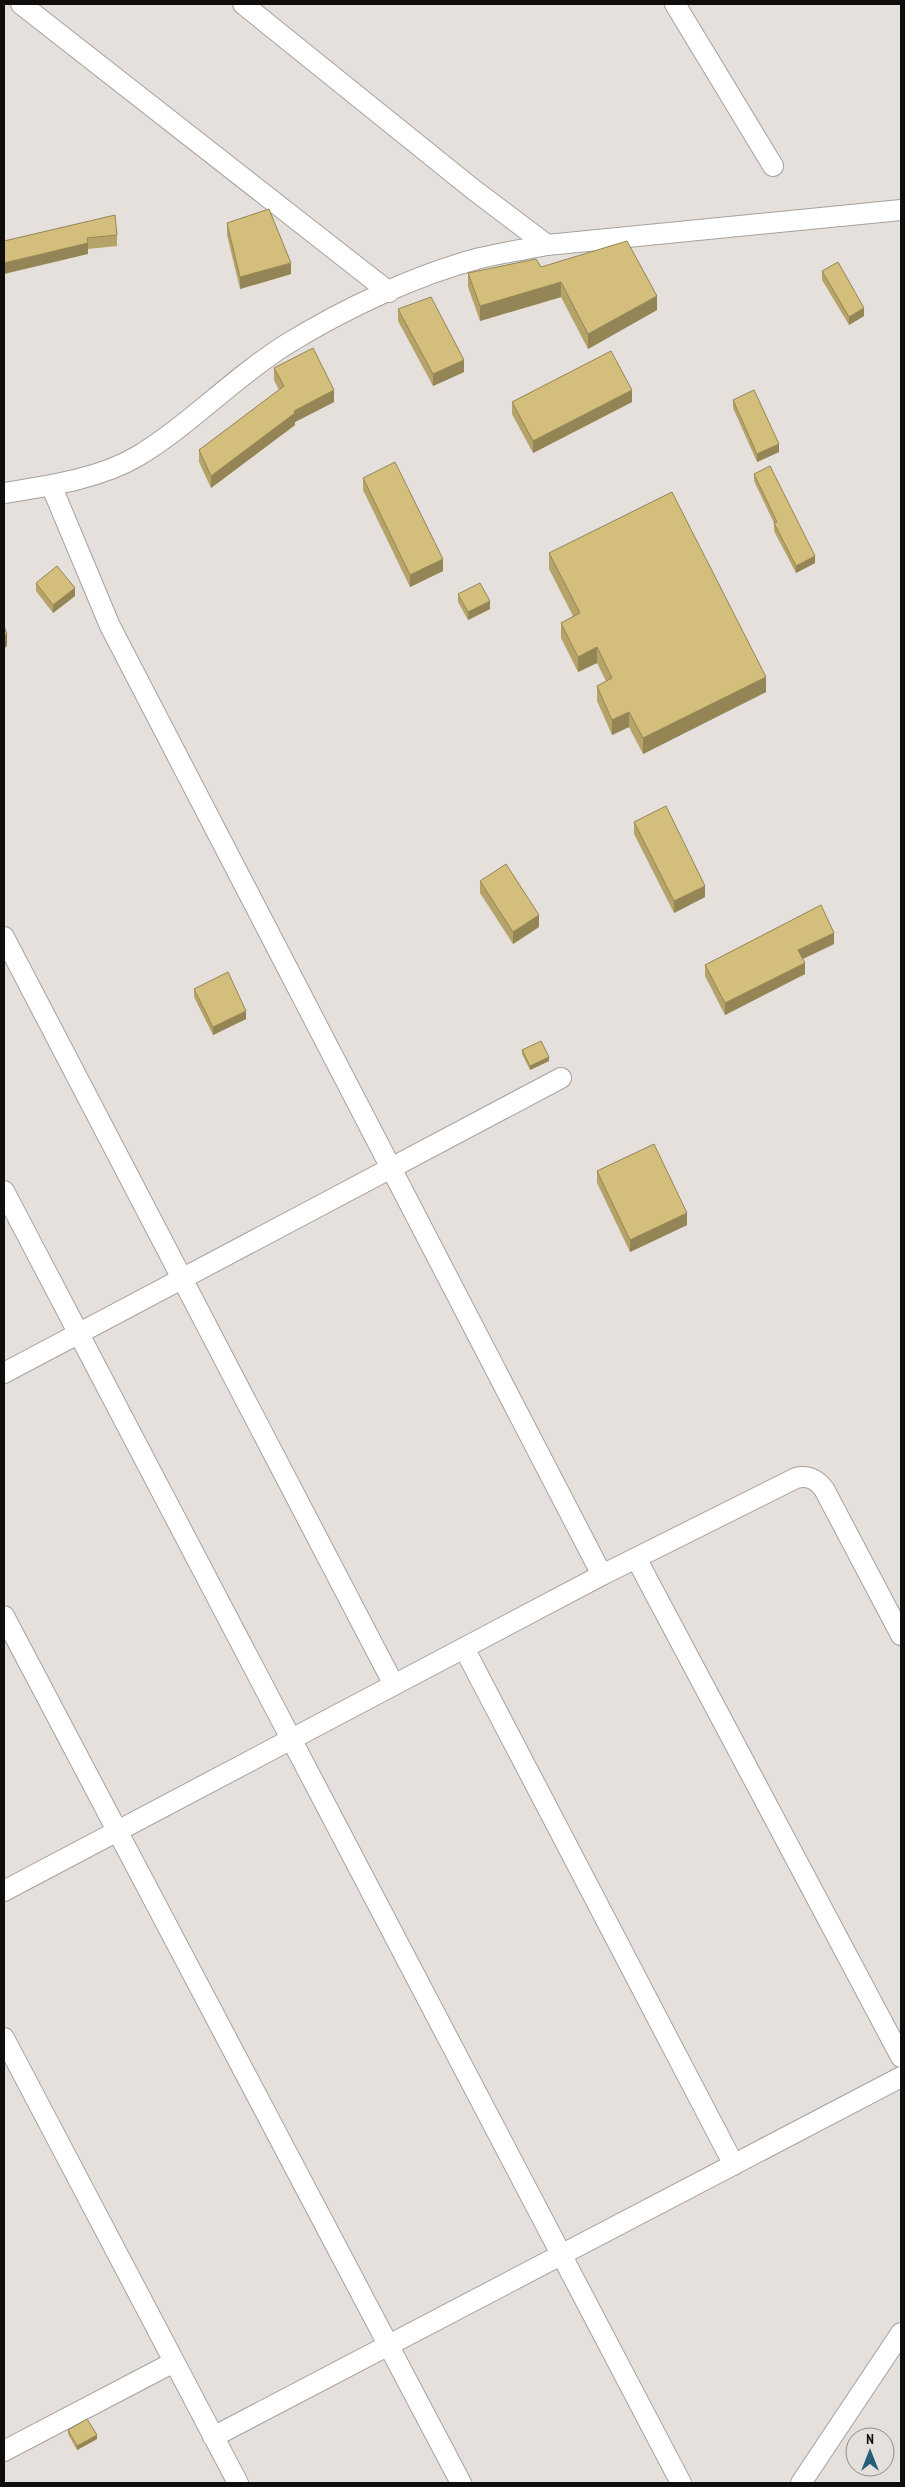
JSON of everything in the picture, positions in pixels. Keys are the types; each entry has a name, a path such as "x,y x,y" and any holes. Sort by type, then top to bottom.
{"street":[{"path":"21,4 389,292"},
{"path":"243,4 466,184 547,245"},
{"path":"675,4 773,166"},
{"path":"4,493 51,485 108,470 137,456 286,345 340,314 428,274 479,258 547,245 901,210"},
{"path":"51,485 110,626 602,1575"},
{"path":"4,937 394,1685"},
{"path":"4,1373 561,1078"},
{"path":"4,1191 681,2483"},
{"path":"4,1891 602,1575 796,1478 809,1477 824,1489 901,1636"},
{"path":"636,1558 901,2057"},
{"path":"4,1616 461,2483"},
{"path":"464,1648 734,2165"},
{"path":"4,2038 238,2483"},
{"path":"213,2437 901,2078"},
{"path":"801,2483 901,2333"},
{"path":"4,2451 174,2362"}],"building":[{"path":"269,209 291,263 240,277 227,223"},
{"path":"115,215 117,235 87,238 88,243 4,263 4,241"},
{"path":"627,241 657,296 588,334 561,282 480,306 468,273 536,259 541,267"},
{"path":"838,262 864,308 849,317 822,271"},
{"path":"431,297 464,360 433,374 398,309"},
{"path":"313,348 334,390 294,411 295,413 211,476 199,450 284,386 274,368"},
{"path":"611,351 632,390 533,441 512,402"},
{"path":"754,390 779,444 757,454 733,400"},
{"path":"395,462 443,559 410,575 363,478"},
{"path":"770,466 815,556 796,566 774,523 777,522 754,474"},
{"path":"672,492 766,677 643,738 629,712 612,720 597,686 612,678 597,647 578,657 561,623 580,613 549,553"},
{"path":"57,566 75,588 53,605 36,583"},
{"path":"480,583 490,601 468,612 458,594"},
{"path":"4,626 7,634 4,637"},
{"path":"666,806 705,886 674,901 634,822"},
{"path":"506,864 539,915 513,932 480,881"},
{"path":"821,905 834,933 798,950 805,963 725,1003 705,965"},
{"path":"228,972 246,1011 213,1027 194,989"},
{"path":"541,1041 549,1057 530,1066 522,1050"},
{"path":"654,1144 687,1213 630,1240 597,1171"},
{"path":"87,2419 97,2435 77,2446 68,2430"}]}
